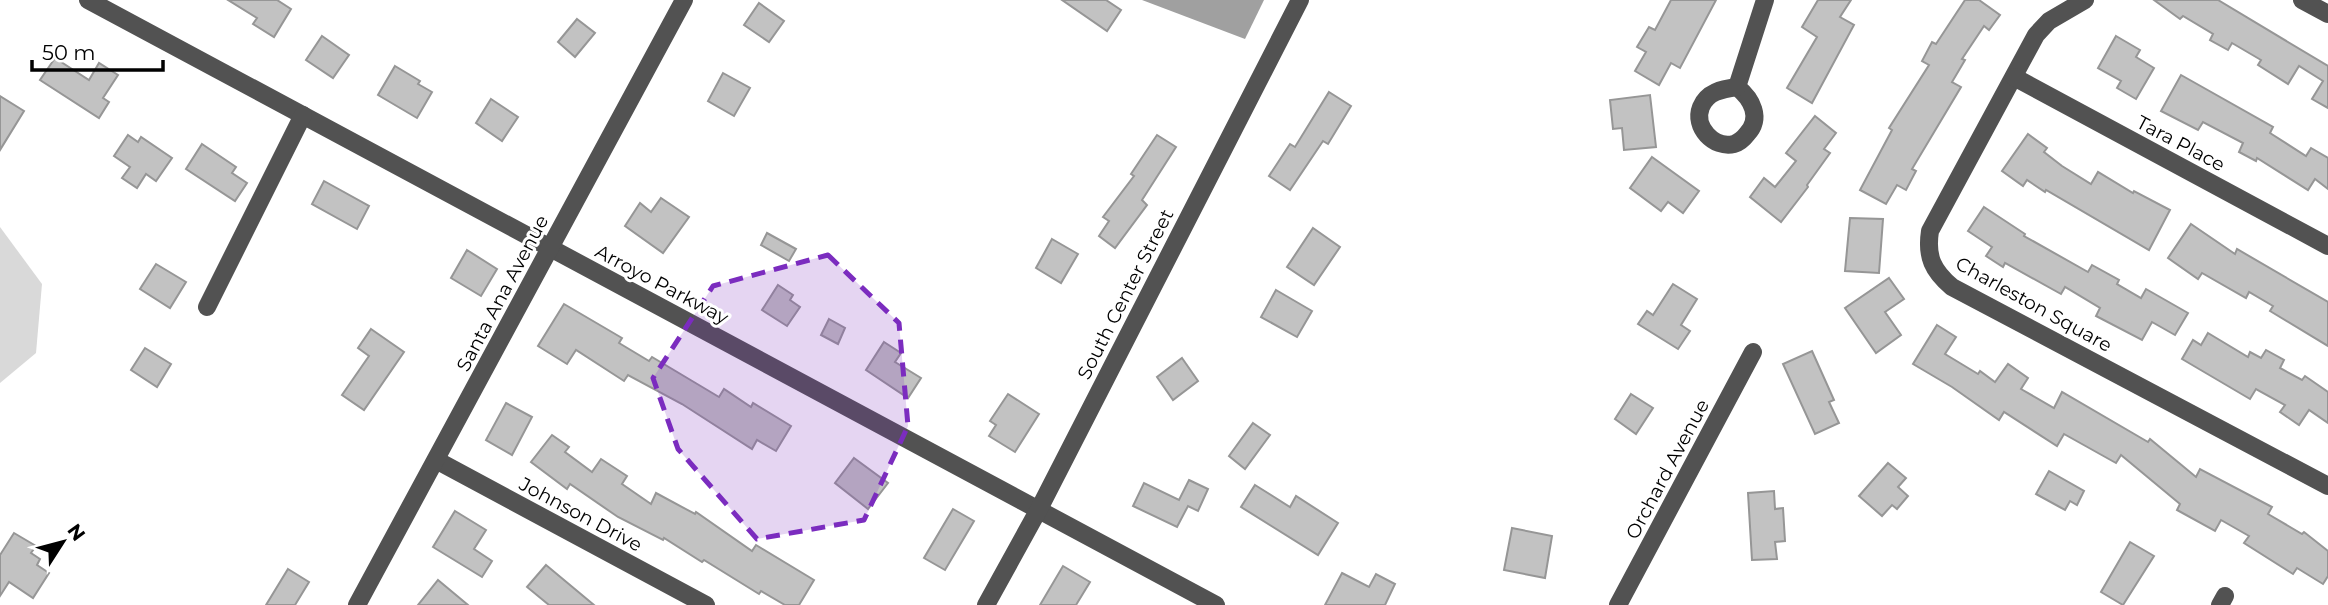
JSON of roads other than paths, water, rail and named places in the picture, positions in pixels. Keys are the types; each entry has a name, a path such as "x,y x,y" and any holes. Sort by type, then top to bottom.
{"street":[{"name":"Arroyo Parkway","path":"88,0 1216,605"},
{"name":"Santa Ana Avenue","path":"357,605 684,0"},
{"name":"South Center Street","path":"986,605 1040,509 1300,0"},
{"path":"1737,87 1765,0"},
{"name":"Charleston Square","path":"2085,0 2049,21 2036,35 1930,231 1930,260 1937,274 1952,287 2328,486"},
{"path":"2302,0 2328,14"},
{"name":"Tara Place","path":"2014,77 2328,246"},
{"path":"207,307 303,115"},
{"name":"Orchard Avenue","path":"1618,605 1753,352"},
{"name":"Johnson Drive","path":"436,460 706,605"}]}
